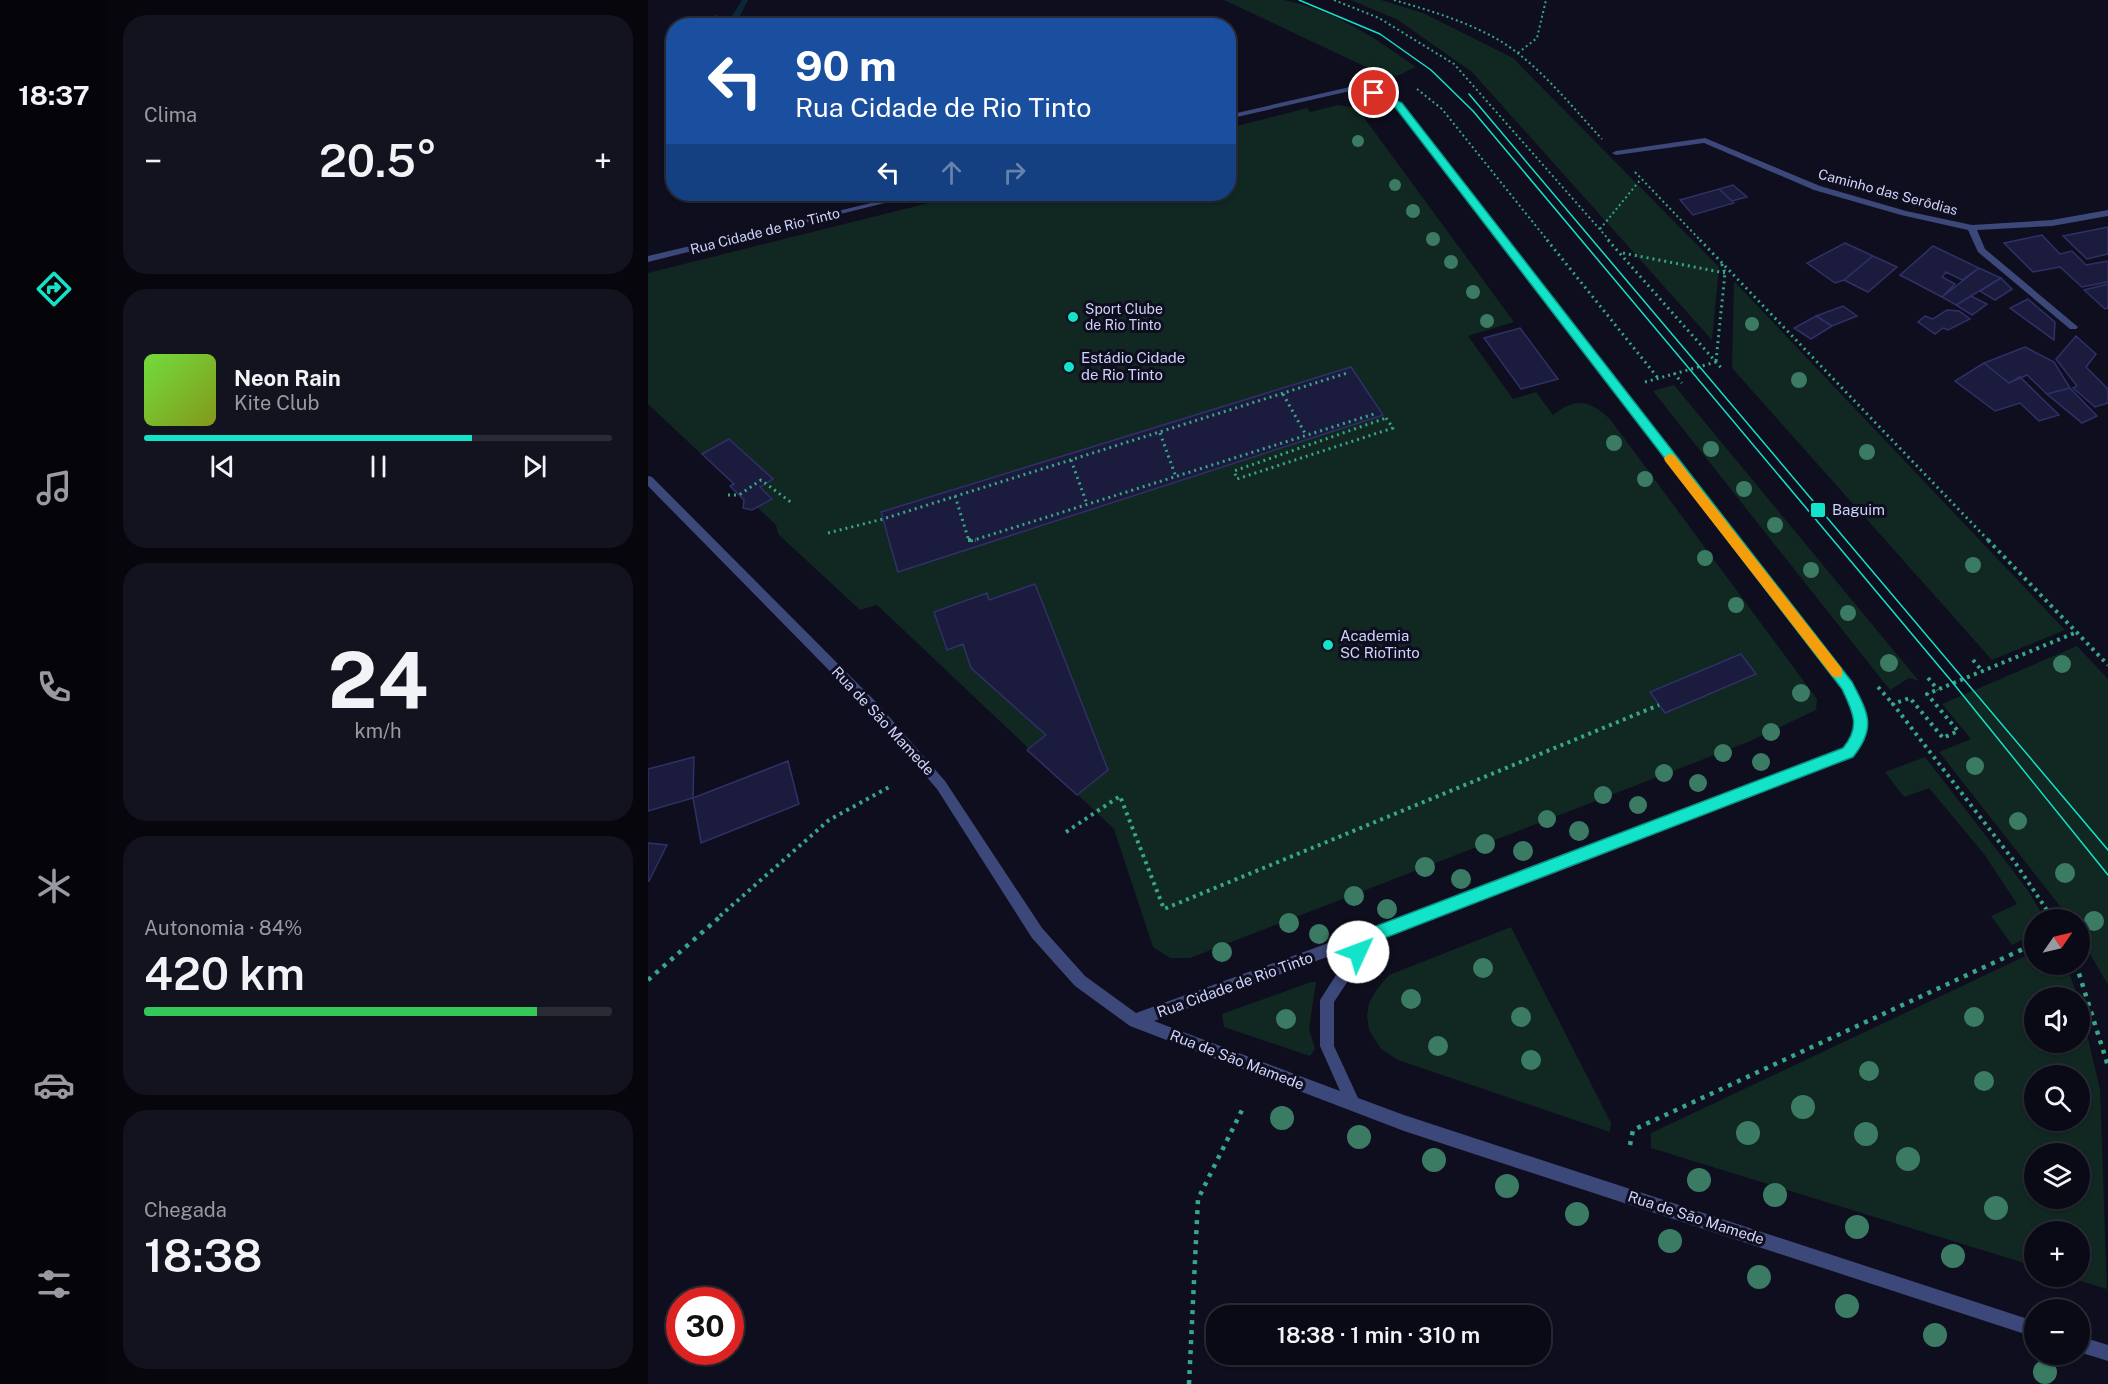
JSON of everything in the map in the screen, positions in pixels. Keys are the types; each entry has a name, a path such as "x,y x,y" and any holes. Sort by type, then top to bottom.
{"street":[{"name":"Rua Cidade de Rio Tinto","path":"1135,1021 1570,862 1848,753 1860,738 1860,713 1847,686 1399,105 1374,93 1350,89 1236,115"},
{"name":"Caminho das Serôdias","path":"1616,153 1705,140 1817,188 1904,213 1972,228 2052,223 2108,213"},
{"name":"Rua Cidade de Rio Tinto","path":"648,260 888,201"},
{"path":"1972,228 1981,250 2073,327"},
{"name":"Rua de São Mamede","path":"648,480 874,708 941,785 1037,933 1080,981 1135,1021 1353,1104 2024,1326"},
{"path":"1353,1104 1327,1046 1327,1000 1369,937"},
{"path":"2090,1347 2108,1353"}],"path":[{"path":"1334,0 1379,18 1454,64 1723,370"},
{"path":"1394,0 1439,14 1482,32 1518,53 2108,665"},
{"path":"1518,53 1537,38 1546,0"},
{"path":"1600,230 1641,179"},
{"path":"1621,253 1725,273"},
{"path":"1716,362 1725,273 1720,260"},
{"path":"1658,378 1716,362"},
{"path":"828,533 1160,433 1347,373"},
{"path":"1674,374 1682,383"},
{"path":"1283,394 1306,435"},
{"path":"955,496 969,542 1374,414"},
{"path":"1386,418 1393,428 1237,479 1234,471 1386,418"},
{"path":"1160,433 1176,477"},
{"path":"1071,460 1087,504"},
{"path":"728,495 739,495 761,480 792,503"},
{"path":"2046,909 2014,861 1893,704 1910,698 1943,738 1958,732 1927,694 2077,632"},
{"path":"1973,660 1983,672"},
{"path":"1928,678 1938,690"},
{"path":"1066,832 1120,796 1164,909 1659,705"},
{"path":"648,980 829,820 891,786"},
{"path":"1630,1145 1633,1130 2024,949"},
{"path":"2079,975 2108,1066"},
{"path":"1188,1384 1198,1199 1244,1106"}],"green space":[{"path":"1224,0 1284,0 1302,4 1353,26 1416,67 1397,76 1381,74"},
{"path":"1351,0 1381,0 1423,13 1513,58 1719,267 1712,340 1472,72 1398,20"},
{"path":"1338,105 1357,108 1514,322 1468,336 1513,399 1536,392 1553,415 1569,405 1582,403 1595,408 1610,419 1817,699 1816,710 1748,742 1190,958 1170,958 1153,947 1114,829 877,605 860,610 778,534 776,525 757,507 752,510 743,508 744,500 730,486 733,484 648,404 648,273 937,201 1236,201 1236,126 1307,108 1310,112"},
{"path":"1734,281 2065,630 1992,660 1732,368"},
{"path":"1674,385 1919,681 1909,678 1890,690 1653,391"},
{"path":"2077,646 2108,679 2108,985 2090,954 2090,909 2062,909 1939,752 1971,739 1942,704"},
{"path":"1925,757 2027,889 2039,909 2024,909 2024,939 2012,945 1991,916 2017,904 1984,854 1929,788 1904,797 1885,772"},
{"path":"1511,927 1611,1123 1610,1132 1398,1060 1381,1049 1369,1030 1367,1016 1369,1003 1389,975"},
{"path":"2024,957 2024,975 2070,975 2074,987 2024,987 2024,1053 2090,1053 2090,1047 2100,1089 2107,1289 2090,1284 2090,1221 2024,1221 2024,1263 1651,1148 1651,1133"},
{"path":"1316,982 1309,1029 1315,1049 1310,1056 1224,1027 1222,1014"}],"building":[{"path":"1733,185 1747,197 1732,201 1719,189"},
{"path":"1719,189 1734,203 1693,215 1680,200"},
{"path":"2108,227 2108,254 2087,259 2063,236"},
{"path":"2042,235 2060,254 2072,251 2086,265 2108,261 2108,282 2082,287 2060,267 2033,272 2004,243"},
{"path":"1845,243 1873,256 1844,280 1835,283 1807,263"},
{"path":"1933,246 1979,268 1962,280 1946,272 1942,277 1955,284 1942,297 1900,275"},
{"path":"1873,256 1897,267 1868,292 1844,280"},
{"path":"1979,268 2001,278 1956,305 1942,297"},
{"path":"2001,278 2012,289 1995,300 1980,291"},
{"path":"2108,284 2108,308 2105,309 2084,290"},
{"path":"1971,296 1987,304 1972,315 1956,305"},
{"path":"2028,299 2055,322 2054,340 2010,308"},
{"path":"1843,306 1857,316 1832,326 1816,316"},
{"path":"1947,310 1959,311 1970,319 1948,330 1943,328 1935,334 1918,322 1925,316 1933,319"},
{"path":"1816,316 1832,326 1811,339 1794,328"},
{"path":"1520,328 1558,379 1521,389 1484,338"},
{"path":"2076,336 2096,354 2086,367 2108,389 2108,403 2095,407 2073,388 2077,386 2056,359"},
{"path":"2025,347 2054,362 2070,388 2047,394 2027,375 2009,383 1984,363"},
{"path":"1984,363 2009,383 2020,377 2059,415 2039,421 2020,403 1995,411 1955,381"},
{"path":"1351,367 1383,415 898,572 881,512"},
{"path":"2070,388 2097,416 2082,423 2047,394"},
{"path":"729,439 773,479 760,487 772,499 752,510 743,508 744,500 730,486 734,484 702,454"},
{"path":"1035,584 1108,770 1077,795 1027,750 1046,735 971,668 963,644 947,650 934,612 987,593 989,600"},
{"path":"1741,654 1756,674 1665,713 1650,692"},
{"path":"694,757 693,798 648,811 648,769"},
{"path":"788,761 799,804 701,843 693,798"},
{"path":"648,843 667,845 649,881 648,881"}],"waterway":[{"path":"738,18 736,16 745,0"}],"tram line":[{"path":"1299,0 1380,34 1431,70 1473,111 1953,683 2108,875"},
{"path":"1469,94 2108,850"}],"slow traffic":[{"path":"1669,458 1838,673"}],"place":[{"name":"Sport Clube de Rio Tinto","path":"1073,317"},
{"name":"Estádio Cidade de Rio Tinto","path":"1069,367"},
{"name":"Baguim","path":"1818,510"},
{"name":"Academia SC RioTinto","path":"1328,645"}],"route":[{"path":"1358,952 1369,937 1583,857 1848,753 1860,738 1860,713 1847,686 1399,105 1374,93"}]}
